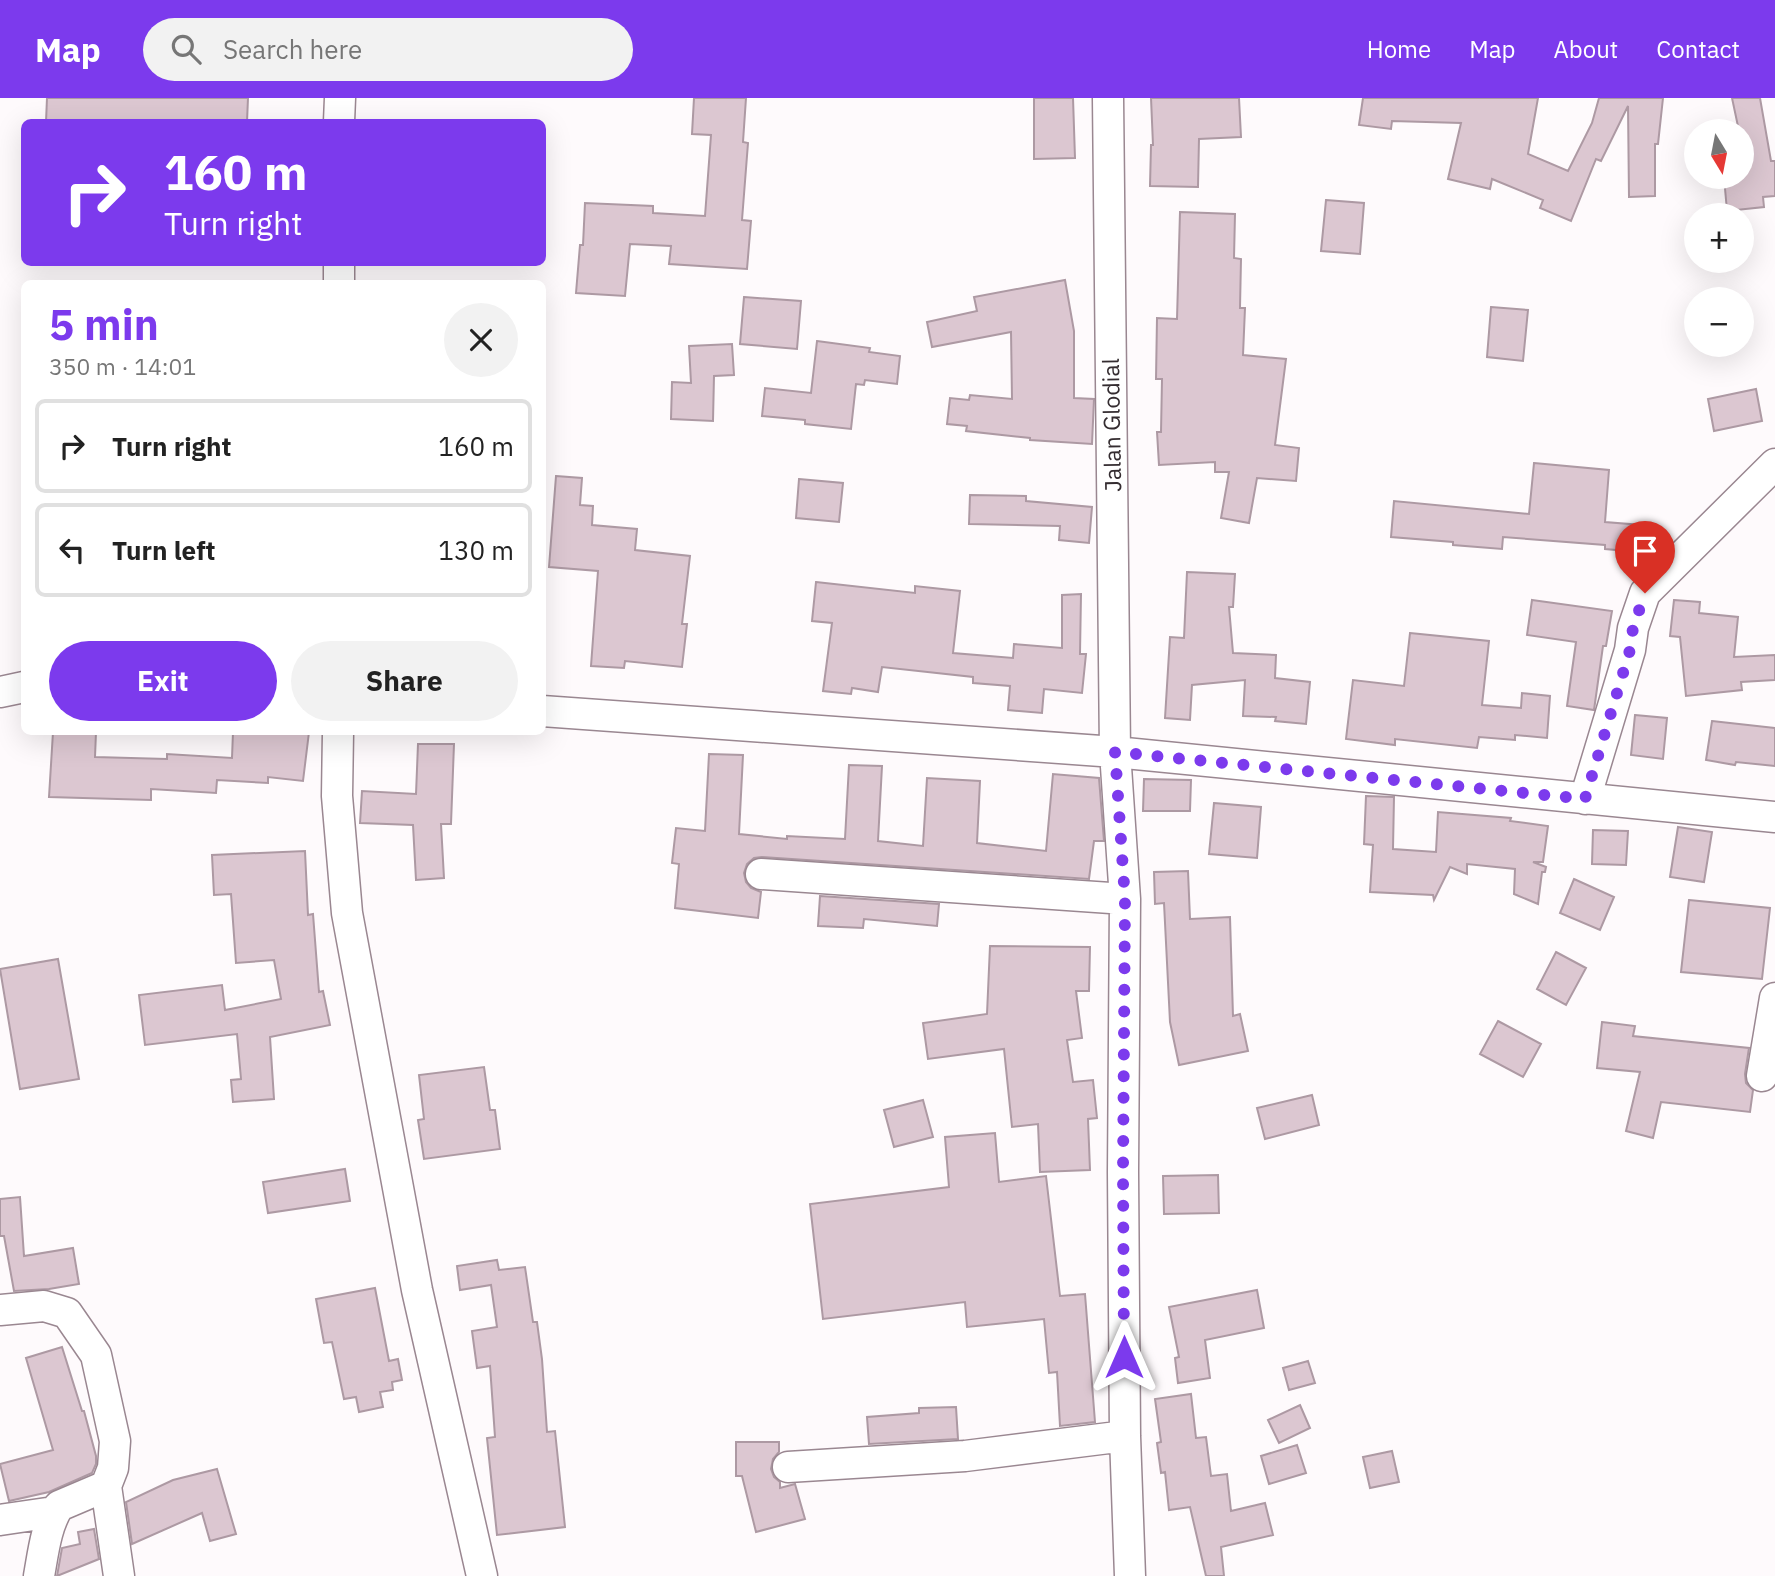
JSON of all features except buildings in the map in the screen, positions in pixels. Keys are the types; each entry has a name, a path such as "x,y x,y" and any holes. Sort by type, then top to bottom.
{"street":[{"path":"340,98 340,119"},
{"name":"Jalan Glodial","path":"1108,98 1115,752 1125,899 1125,1436 1130,1576"},
{"path":"1585,799 1645,593 1775,464"},
{"path":"0,692 21,688"},
{"path":"546,710 1115,752 1775,817"},
{"path":"338,735 337,796 347,913 417,1290 482,1576"},
{"path":"761,874 1125,899"},
{"path":"1762,1076 1775,998"},
{"path":"0,1310 44,1306 67,1313 96,1355 114,1441 113,1468 106,1486 119,1576"},
{"path":"788,1467 954,1457 1125,1436"},
{"path":"0,1520 54,1512 65,1502 106,1486"},
{"path":"39,1576 54,1512"}],"route":[{"path":"1124,1357 1125,899 1115,752 1585,799 1645,593"}]}
